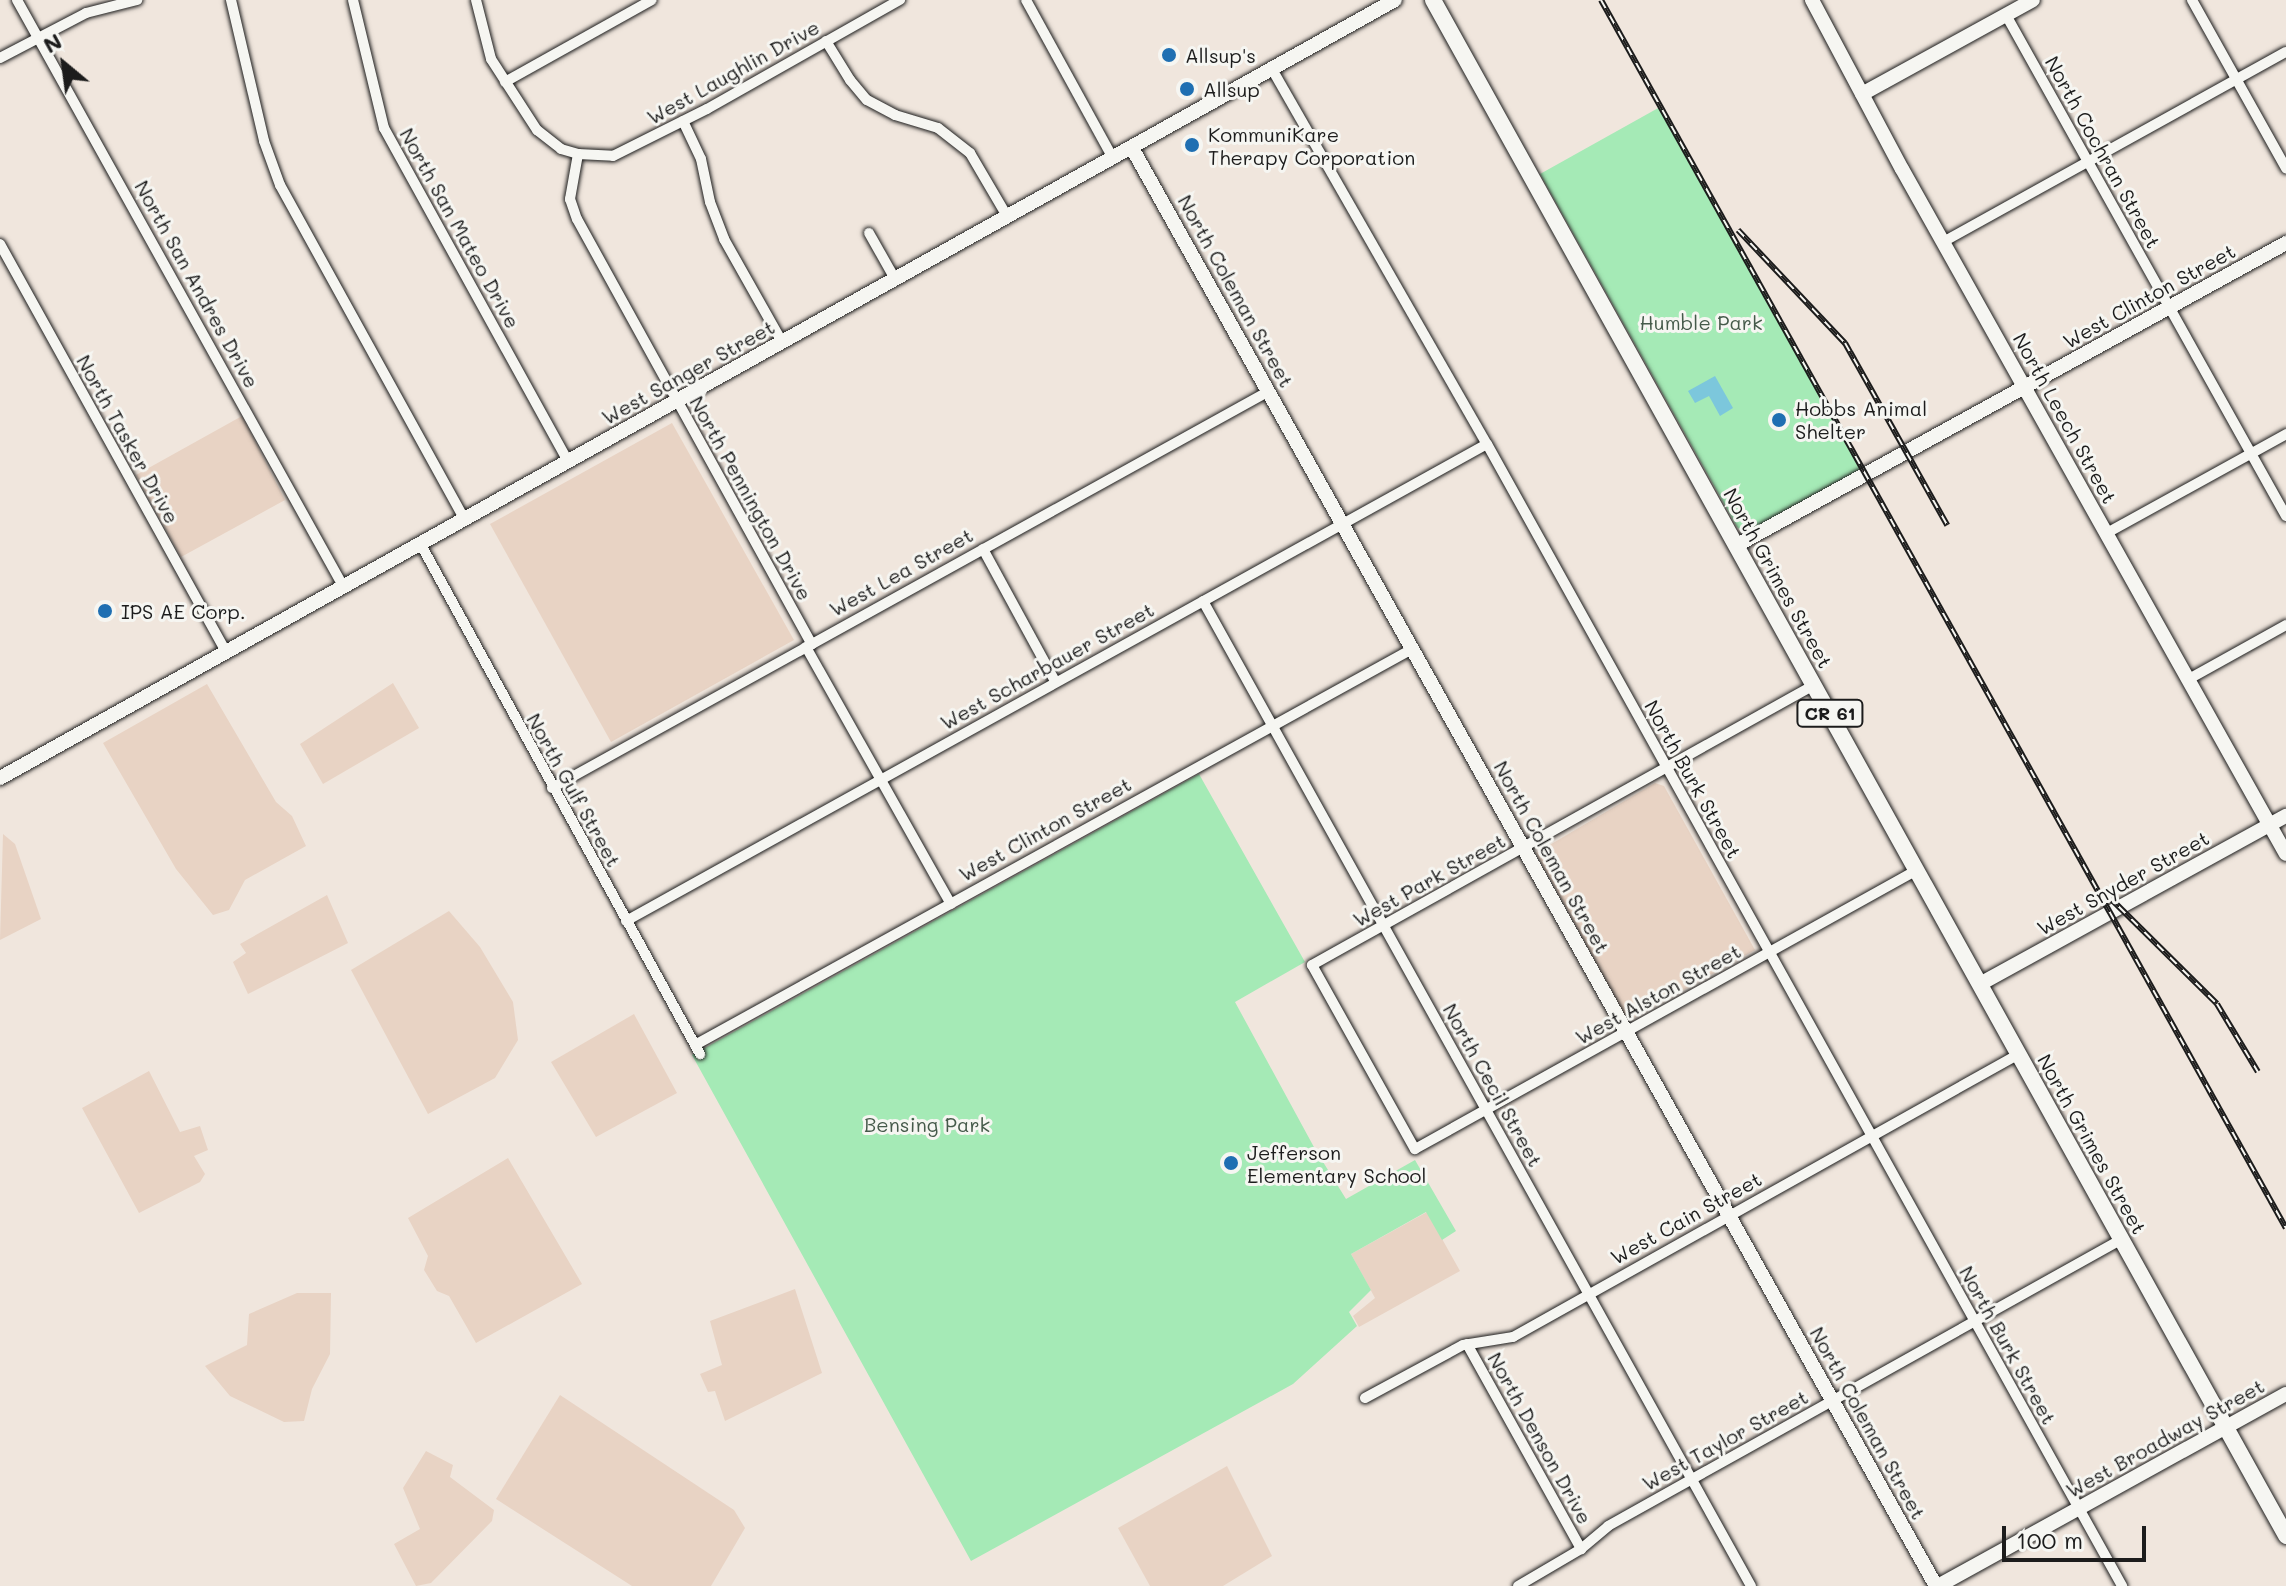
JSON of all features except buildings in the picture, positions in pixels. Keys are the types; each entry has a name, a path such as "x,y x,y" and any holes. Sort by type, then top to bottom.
{"main road":[{"name":"North Grimes Street","path":"1433,0 2225,1427"},
{"name":"CR 61","path":"2225,1427 2286,1536"}],"street":[{"name":"North San Andres Drive","path":"17,0 343,586"},
{"path":"0,58 86,13 137,0"},
{"path":"231,0 264,141 280,185 464,519"},
{"name":"North San Mateo Drive","path":"353,0 384,128 568,461"},
{"path":"476,0 484,38 505,82 537,130 561,149 578,154"},
{"path":"505,82 652,0"},
{"name":"West Laughlin Drive","path":"578,154 613,156 627,152 900,0"},
{"path":"1026,0 1113,158"},
{"name":"West Sanger Street","path":"0,778 1395,0"},
{"name":"North Leech Street","path":"1812,0 1943,242 2286,854"},
{"path":"1862,94 2033,0"},
{"path":"2192,0 2286,168"},
{"name":"North Cochran Street","path":"2006,15 2286,516"},
{"path":"826,41 850,80 867,100 895,115 938,128 970,153 1007,216"},
{"path":"1943,242 2286,52"},
{"name":"North Burk Street","path":"1272,69 1487,444 2122,1586"},
{"path":"683,121 701,159 710,202 724,239 782,342"},
{"name":"North Coleman Street","path":"1132,148 1937,1586"},
{"name":"North Pennington Drive","path":"578,154 570,199 577,219 880,779 951,904"},
{"path":"869,233 895,279"},
{"name":"West Clinton Street","path":"1737,545 2286,243"},
{"name":"North Tasker Drive","path":"0,244 226,651"},
{"name":"West Lea Street","path":"552,788 1269,391"},
{"path":"2107,533 2286,434"},
{"name":"West Scharbauer Street","path":"626,921 1487,444"},
{"name":"North Gulf Street","path":"420,543 697,1049"},
{"path":"983,549 1055,681"},
{"name":"North Cecil Street","path":"1203,601 1751,1586"},
{"path":"2189,679 2286,625"},
{"name":"West Clinton Street","path":"697,1049 951,904 1414,648"},
{"name":"West Park Street","path":"1415,1149 1312,965 1814,685"},
{"name":"West Snyder Street","path":"1980,984 2286,816"},
{"name":"West Alston Street","path":"1415,1149 1917,870"},
{"name":"West Cain Street","path":"1365,1398 1467,1344 1513,1337 2019,1054"},
{"name":"West Taylor Street","path":"1518,1586 1581,1549 1608,1526 2122,1239"},
{"name":"North Denson Drive","path":"1467,1344 1581,1549"},
{"name":"West Broadway Street","path":"1937,1586 2286,1394"}],"shaded area":[{"path":"242,416 285,500 181,557 136,475"},
{"path":"672,423 794,640 611,742 490,524"},
{"path":"393,683 419,728 323,784 300,744"},
{"path":"207,684 276,802 292,816 306,846 245,880 229,910 213,915 176,869 103,743"},
{"path":"1655,783 1664,786 1755,950 1628,1021 1536,853"},
{"path":"3,834 15,844 41,919 0,940"},
{"path":"327,895 348,943 248,994 233,962 246,953 240,944"},
{"path":"449,911 480,947 513,1002 518,1040 495,1078 428,1114 351,970"},
{"path":"634,1014 677,1093 596,1137 551,1062"},
{"path":"149,1071 180,1132 200,1126 208,1150 194,1156 205,1174 200,1182 139,1213 82,1108"},
{"path":"508,1158 582,1284 476,1343 449,1296 437,1291 424,1270 428,1256 408,1218"},
{"path":"1427,1212 1460,1271 1359,1327 1353,1316 1375,1298 1351,1254"},
{"path":"795,1289 822,1373 725,1421 715,1391 708,1392 700,1374 722,1365 710,1321"},
{"path":"297,1293 331,1293 330,1354 312,1389 304,1421 284,1422 230,1396 205,1366 247,1345 249,1314"},
{"path":"560,1395 734,1510 745,1528 711,1586 632,1586 496,1499"},
{"path":"426,1451 453,1465 450,1477 494,1510 492,1521 431,1583 416,1586 394,1544 420,1529 403,1488"},
{"path":"1227,1466 1272,1556 1223,1586 1150,1586 1118,1528"}],"green space":[{"name":"Humble Park","path":"1660,107 1863,470 1745,534 1737,527 1540,174"},
{"name":"Bensing Park","path":"1199,774 1305,962 1235,1002 1315,1149 1346,1199 1415,1160 1456,1231 1442,1240 1426,1212 1351,1254 1371,1290 1349,1312 1357,1326 1293,1384 971,1561 692,1055"}],"water":[{"path":"1715,376 1733,408 1720,416 1709,396 1695,403 1688,391"}],"railway":[{"path":"1601,0 2286,1228"},
{"path":"1738,230 1845,343 1947,525"},
{"path":"2106,894 2217,1004 2258,1072"}],"place":[{"name":"Allsup's","path":"1169,55"},
{"name":"Allsup","path":"1187,89"},
{"name":"KommuniKare Therapy Corporation","path":"1192,145"},
{"name":"Hobbs Animal Shelter","path":"1779,420"},
{"name":"IPS AE Corp.","path":"105,611"},
{"name":"Jefferson Elementary School","path":"1231,1163"}]}
